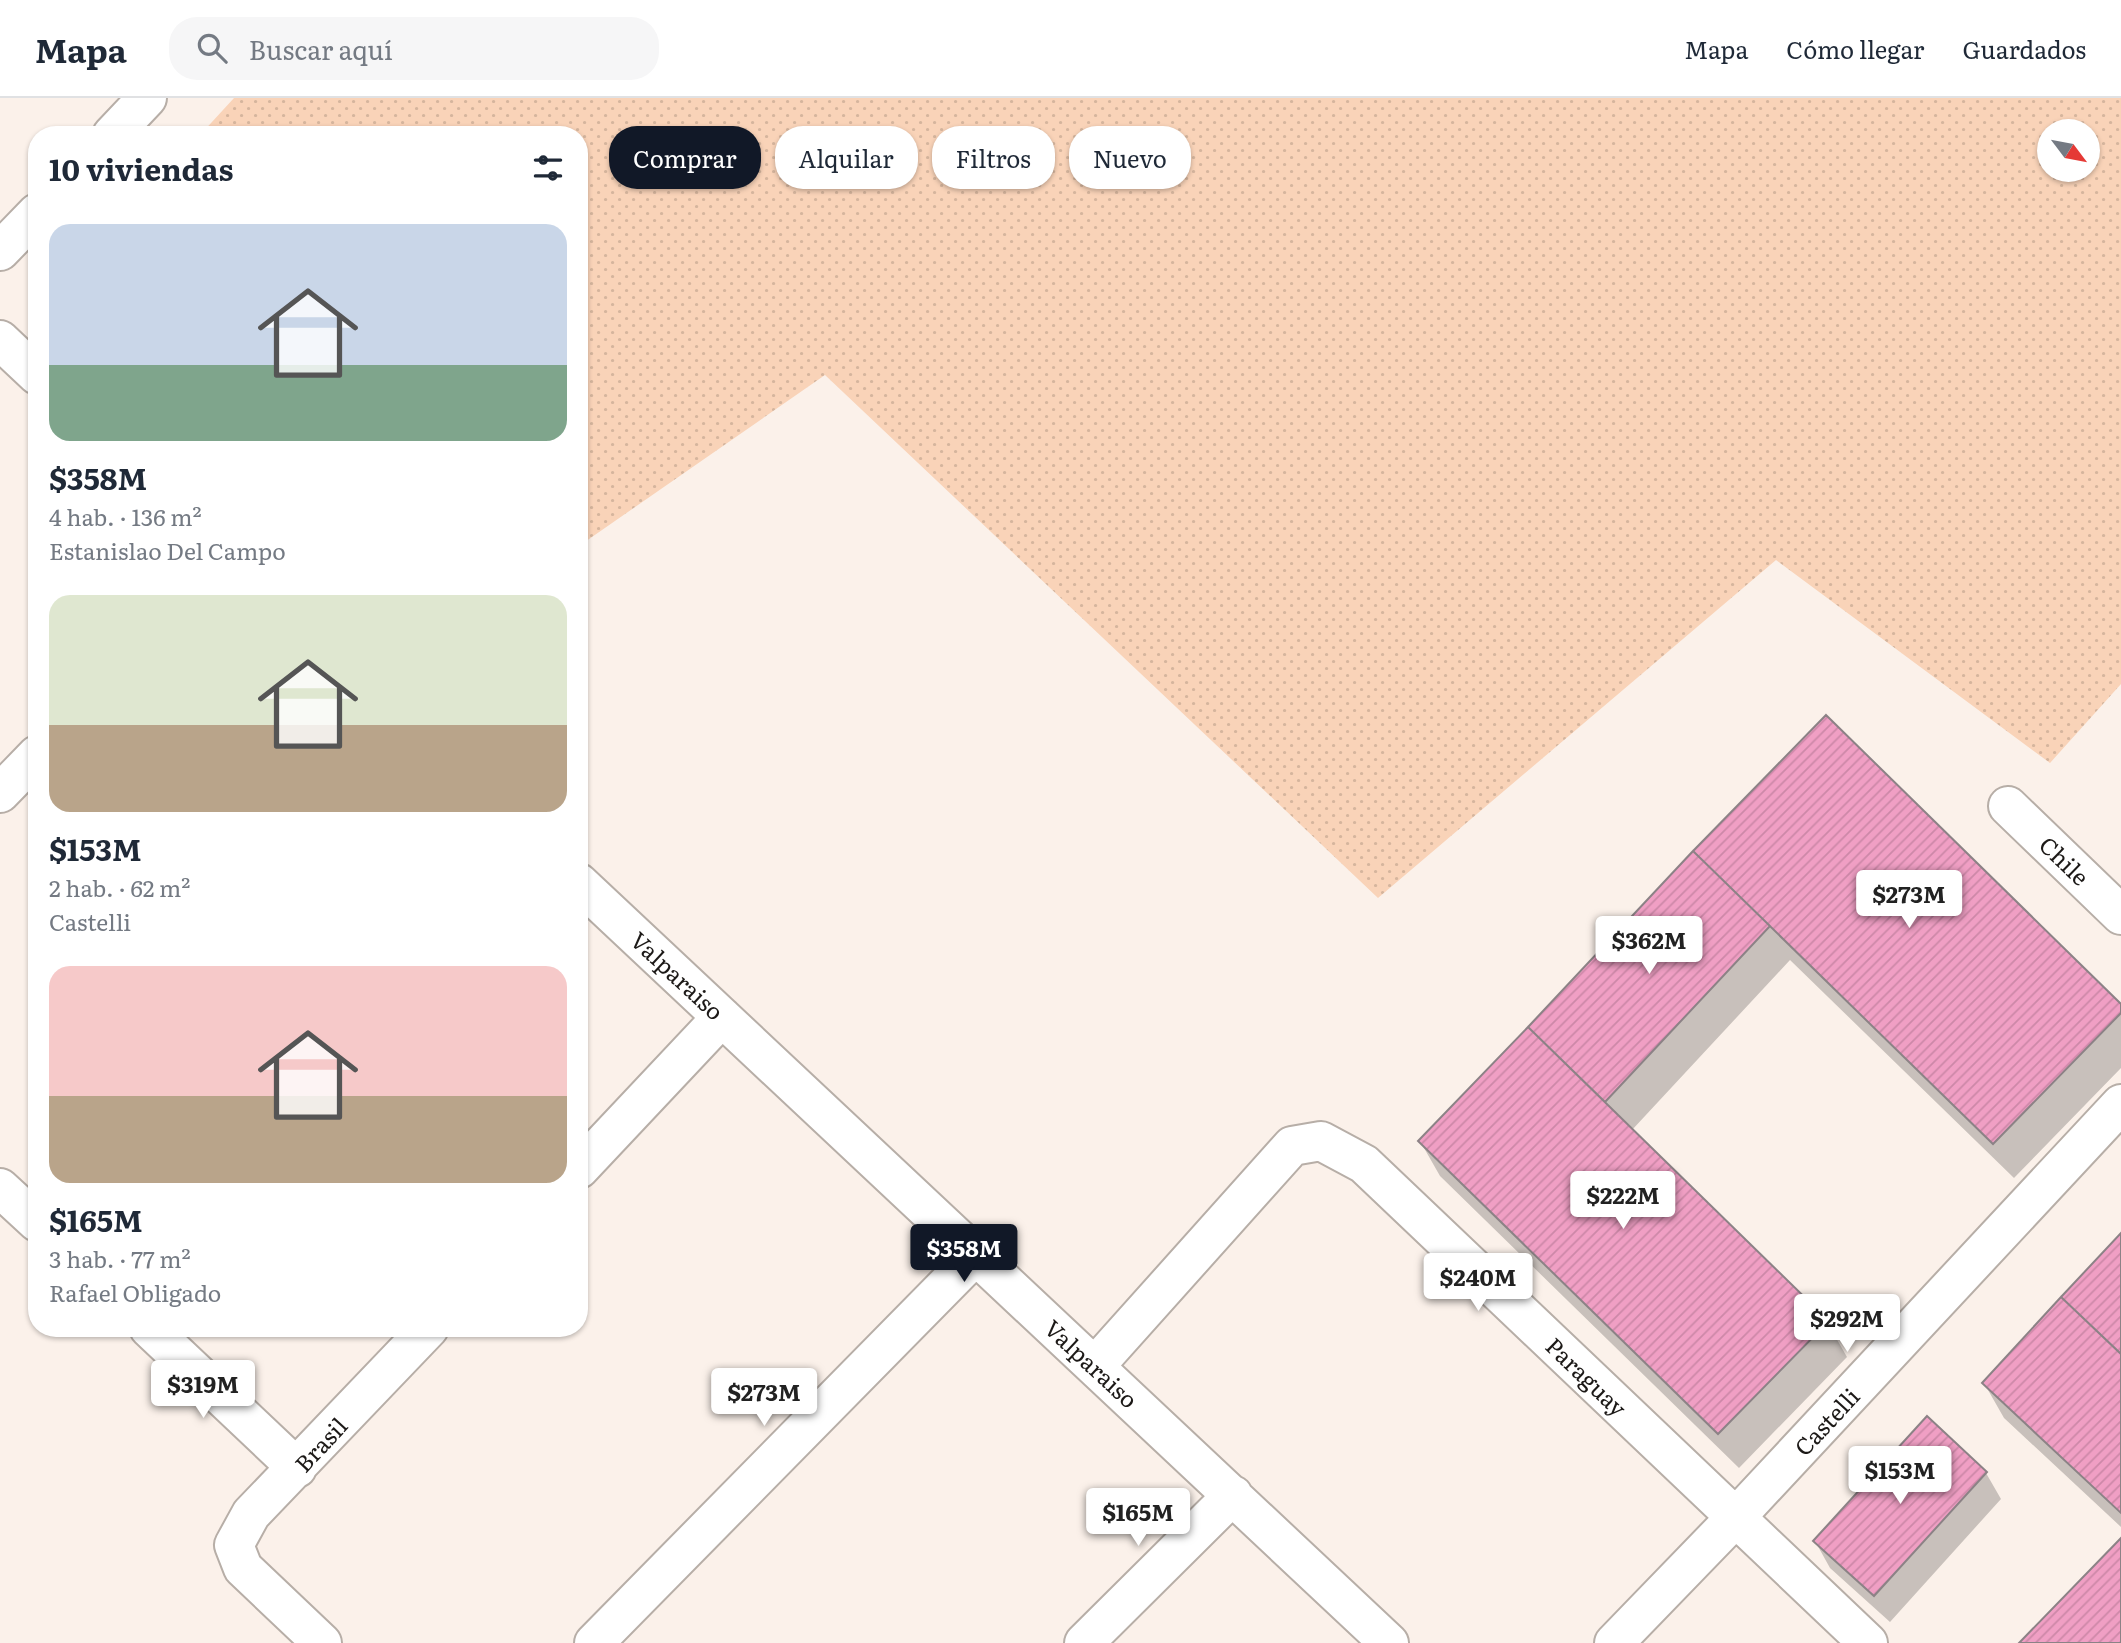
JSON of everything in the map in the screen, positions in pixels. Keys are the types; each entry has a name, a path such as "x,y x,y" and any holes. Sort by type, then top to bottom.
{"street":[{"path":"121,126 147,98"},
{"path":"0,251 28,222"},
{"path":"0,340 28,366"},
{"path":"0,793 28,764"},
{"name":"Chile","path":"2008,806 2121,915"},
{"name":"Valparaiso","path":"588,891 1389,1643"},
{"path":"588,1159 722,1017"},
{"name":"Castelli","path":"1614,1643 1735,1518 2121,1104"},
{"name":"Paraguay","path":"1095,1366 1292,1146 1321,1141 1364,1164 1868,1643"},
{"path":"0,1188 28,1214"},
{"path":"594,1643 976,1254"},
{"path":"159,1337 297,1468"},
{"name":"Brasil","path":"322,1643 243,1568 234,1545 251,1514 421,1337"},
{"path":"1084,1643 1233,1495"}],"shaded area":[{"path":"234,98 2121,98 2121,684 2050,763 1776,560 1378,898 825,375 588,540 588,126 208,126"}],"building":[{"path":"1826,715 2121,1004 2121,1013 1993,1144 1693,851"},
{"path":"1693,851 1770,926 1605,1102 1528,1027"},
{"path":"1528,1027 1829,1321 1718,1434 1418,1141"},
{"path":"2121,1233 2121,1354 2061,1297"},
{"path":"2061,1297 2121,1354 2121,1513 1982,1383"},
{"path":"1927,1416 1987,1472 1874,1596 1813,1541"},
{"path":"2121,1538 2121,1643 2019,1643"}]}
